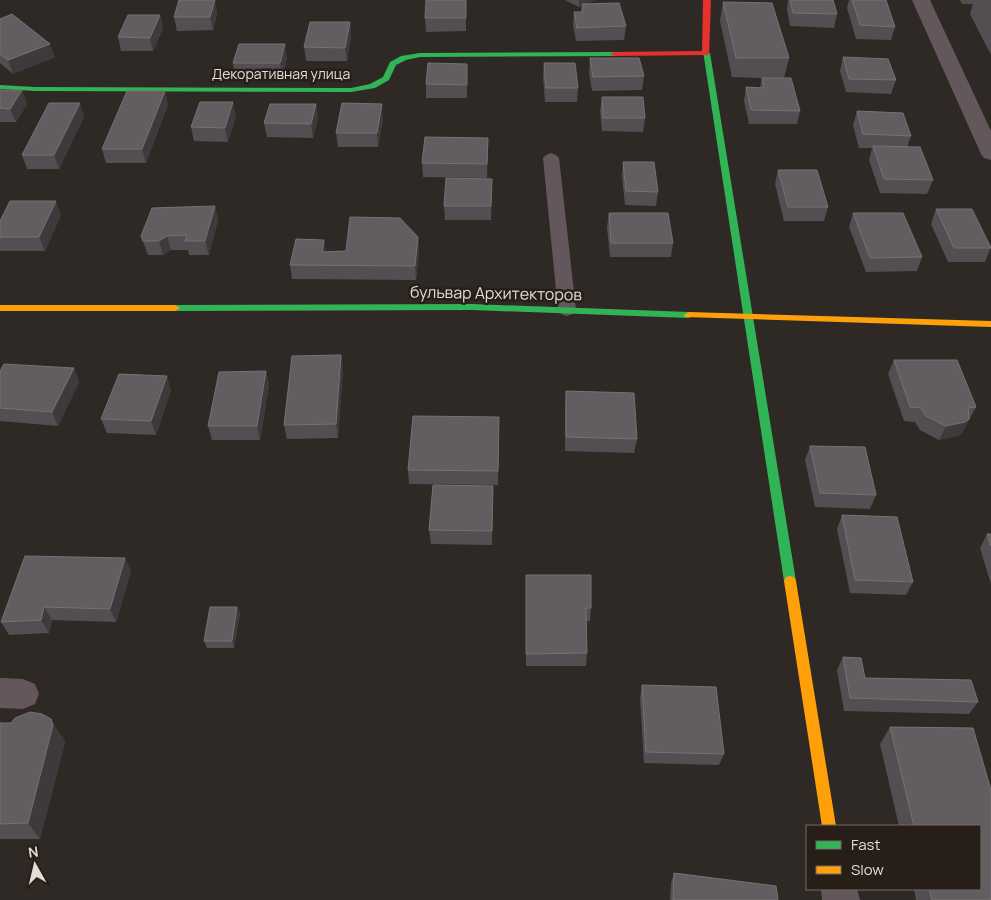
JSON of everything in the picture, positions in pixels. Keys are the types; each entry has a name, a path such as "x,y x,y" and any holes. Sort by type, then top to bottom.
{"street":[{"path":"707,0 706,53 829,825"},
{"path":"921,0 991,154"},
{"name":"Декоративная улица","path":"0,87 35,89 351,90 372,86 386,78 393,64 404,58 420,55 706,53"},
{"name":"бульвар Архитекторов","path":"0,308 472,307 991,324"}],"lane":[{"path":"706,14 724,15"},
{"path":"552,158 567,310"}],"building":[{"path":"179,0 215,0 210,17 174,17"},
{"path":"426,0 466,0 466,18 425,18"},
{"path":"790,0 833,0 837,14 793,13"},
{"path":"852,0 886,0 895,27 860,25"},
{"path":"723,2 772,3 789,58 736,58"},
{"path":"619,3 626,26 577,28 574,12 583,12 582,4"},
{"path":"12,14 50,44 8,60 0,54 0,19"},
{"path":"128,15 160,15 150,38 118,37"},
{"path":"310,22 350,22 345,48 304,47"},
{"path":"239,44 285,44 280,63 233,63"},
{"path":"843,57 888,59 896,80 849,79"},
{"path":"590,58 639,58 644,76 593,77"},
{"path":"428,63 467,64 467,85 426,84"},
{"path":"544,63 575,63 578,88 546,88"},
{"path":"762,78 791,78 800,111 751,110 746,87 764,88"},
{"path":"0,90 22,90 10,109 0,108"},
{"path":"127,91 165,91 142,149 102,149"},
{"path":"602,97 643,97 645,118 603,118"},
{"path":"200,102 233,102 225,128 191,127"},
{"path":"49,103 80,103 54,155 22,155"},
{"path":"342,103 382,104 377,133 336,133"},
{"path":"270,104 316,104 311,124 264,123"},
{"path":"857,111 903,113 911,136 863,134"},
{"path":"425,137 488,138 487,164 422,163"},
{"path":"873,146 920,147 933,180 884,179"},
{"path":"623,162 654,162 658,192 626,191"},
{"path":"778,170 817,170 828,207 788,207"},
{"path":"446,178 492,179 491,206 444,206"},
{"path":"10,201 56,201 39,237 0,237 0,221"},
{"path":"215,206 205,241 185,241 187,235 167,236 159,241 143,241 141,236 152,208"},
{"path":"936,209 972,209 991,248 954,248"},
{"path":"609,213 668,213 673,243 611,243"},
{"path":"853,213 903,213 922,257 870,258"},
{"path":"350,217 400,218 418,237 415,266 290,265 296,239 324,240 322,252 346,251"},
{"path":"341,355 336,424 284,425 292,356"},
{"path":"894,360 957,360 976,407 968,408 969,419 965,422 946,426 926,416 921,408 910,407"},
{"path":"4,364 74,368 52,412 0,408 0,371"},
{"path":"266,371 257,426 208,426 219,372"},
{"path":"119,374 167,376 151,421 101,419"},
{"path":"566,391 634,393 637,439 566,437"},
{"path":"413,416 499,417 498,471 408,470"},
{"path":"810,446 865,447 876,495 820,493"},
{"path":"433,485 493,486 492,531 429,530"},
{"path":"842,515 897,517 913,582 855,580"},
{"path":"987,534 991,534 991,546"},
{"path":"25,556 125,558 110,609 44,607 41,620 1,622"},
{"path":"526,575 591,575 591,608 586,608 587,653 526,654"},
{"path":"210,607 237,607 232,641 204,641"},
{"path":"843,657 861,658 865,678 971,680 978,702 850,698"},
{"path":"642,685 716,687 724,754 646,752"},
{"path":"30,712 42,714 51,719 53,725 28,823 0,824 0,723 11,723 15,718"},
{"path":"890,727 973,728 991,790 991,900 932,900 929,890 981,890 981,825 914,825"},
{"path":"674,873 776,886 778,900 673,900"}],"traffic: fast":[{"path":"706,53 790,581"},
{"path":"0,87 35,89 351,90 372,86 386,78 393,64 404,58 420,55 614,54"},
{"path":"175,308 472,307 689,315"}],"traffic: slow":[{"path":"0,308 175,308"},
{"path":"689,315 991,324"},
{"path":"790,581 829,825"}],"traffic: jam":[{"path":"614,54 706,53 707,0"}]}
